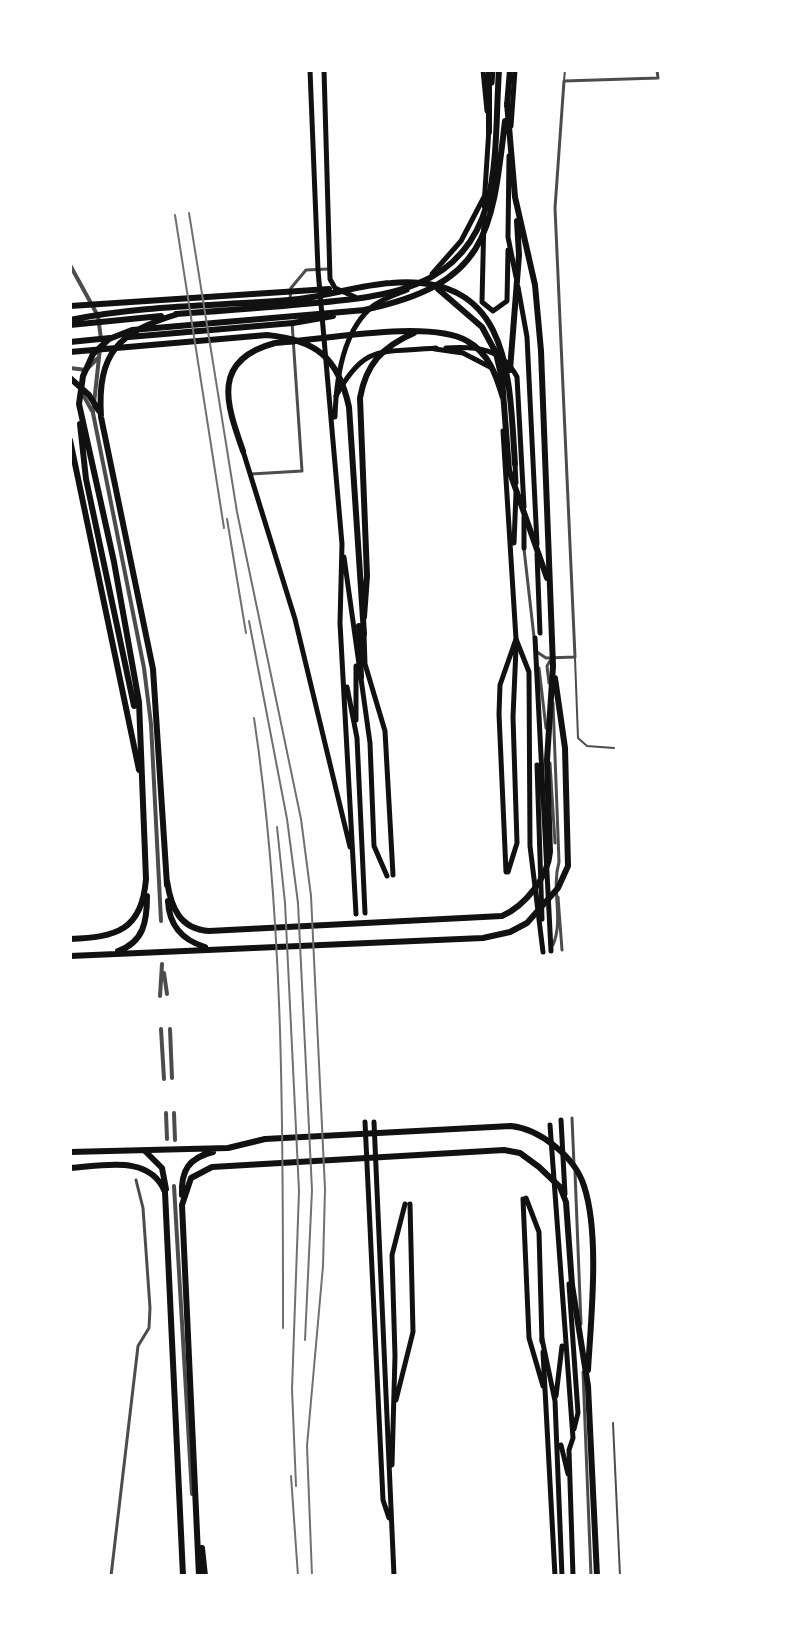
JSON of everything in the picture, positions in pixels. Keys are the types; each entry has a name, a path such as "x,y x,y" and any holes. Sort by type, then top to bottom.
{"highway":[{"path":"489,132 491,70"},
{"path":"70,322 364,298 399,293 435,276 459,255 475,232 487,203 499,70"},
{"path":"70,342 293,323 365,310 426,292 449,277 471,256 493,213 513,70"},
{"path":"507,103 519,255 509,377"},
{"path":"167,881 176,913 198,930 483,917 510,912 536,885 550,860 547,760 553,666 539,319 515,197"},
{"path":"70,322 107,312 294,300 394,282 416,282 449,290 467,300 490,323 504,350 515,464"},
{"path":"70,306 190,296 345,289"},
{"path":"438,289 482,327 496,353 509,470 540,551 550,592"},
{"path":"134,706 86,479 79,404 83,376 93,354 109,339 132,330 365,310"},
{"path":"178,314 148,323 117,345 104,364 99,385 101,417 153,669 168,908 175,927 193,943 215,949"},
{"path":"243,451 226,394 229,377 239,361 256,348 275,343 417,332 452,334 469,342 485,356 495,373 503,398"},
{"path":"364,634 367,576 360,398 364,377 375,358 391,343 417,332"},
{"path":"70,352 267,335 295,338 314,347 331,361 343,382 349,407 359,567 361,677"},
{"path":"70,373 89,395 101,417"},
{"path":"79,404 131,648 139,702 144,797 146,879 143,932 127,948 107,954"},
{"path":"70,440 86,479"},
{"path":"70,440 144,797"},
{"path":"360,611 364,634"},
{"path":"70,956 483,938 510,932 527,923 558,888 568,866 564,736 553,666"},
{"path":"70,939 102,937 124,928 141,906 146,879"},
{"path":"198,1576 198,1517 182,1205 182,1176 188,1164 206,1154 265,1139 511,1126 538,1133 576,1170 587,1195 592,1307 588,1386 597,1576"},
{"path":"70,1152 228,1148"},
{"path":"182,1205 191,1178 212,1167 496,1150 520,1153 554,1181 564,1196 572,1285 588,1386"},
{"path":"146,1152 162,1168 168,1205 183,1576"},
{"path":"70,1168 128,1165 146,1169 162,1186 168,1205"},
{"path":"198,1517 205,1576"}],"main road":[{"path":"310,70 318,270 342,544 340,623 355,901"},
{"path":"324,70 329,269 335,288 349,297 396,295"},
{"path":"483,70 489,132 482,302 493,311 507,301 513,70"},
{"path":"335,442 336,396 346,347 360,322 374,305 417,286 439,268 461,241 484,196"},
{"path":"508,237 527,337 540,633"},
{"path":"336,396 359,360 373,353 460,347 497,353 509,362 517,377 524,474 524,548"},
{"path":"435,349 463,353 489,365 501,397 516,639 513,717 517,843 507,872 500,685 516,639"},
{"path":"243,451 295,619 349,839 356,914"},
{"path":"512,560 516,514 515,464"},
{"path":"516,514 524,548"},
{"path":"342,544 355,619 365,913"},
{"path":"356,661 370,743 374,846 390,876 385,731 365,664 364,634"},
{"path":"535,638 551,951"},
{"path":"516,639 529,672 530,846 543,952 537,760"},
{"path":"343,679 357,738"},
{"path":"561,1120 578,1413 569,1450 573,1576"},
{"path":"365,1122 383,1500 391,1522"},
{"path":"374,1122 395,1576"},
{"path":"550,1125 573,1438"},
{"path":"548,1403 529,1338 524,1198 539,1232 542,1339 548,1403 555,1576"},
{"path":"390,1500 392,1255 407,1204 413,1332 393,1411"},
{"path":"371,1273 381,1305"},
{"path":"555,1401 563,1331"},
{"path":"542,1339 555,1401 562,1576"},
{"path":"557,1429 572,1491"}],"street":[{"path":"537,652 546,658 575,657 555,208 564,81 658,78 657,70"},
{"path":"70,265 98,316 100,355 93,413 144,668 151,724 161,921"},
{"path":"251,474 302,471 291,288 306,270 329,269"},
{"path":"70,277 81,283"},
{"path":"93,413 70,373 86,370 100,355"},
{"path":"524,548 547,736 555,843"},
{"path":"551,951 558,933 555,877 559,862 555,736 547,666 557,657"},
{"path":"547,736 555,736"},
{"path":"558,897 562,950"},
{"path":"160,996 162,964 167,994"},
{"path":"161,1029 164,1079"},
{"path":"170,1029 172,1078"},
{"path":"166,1113 167,1139"},
{"path":"174,1113 175,1140"},
{"path":"572,1118 591,1576"},
{"path":"111,1576 138,1346 149,1328 143,1208 136,1180"},
{"path":"174,1186 198,1576"}],"lane":[{"path":"564,81 565,70"},
{"path":"575,657 578,738 587,746 614,748"},
{"path":"613,1423 620,1576"}],"railway":[{"path":"189,213 237,512 301,819 311,896 325,1189 323,1266 307,1446 312,1576"},
{"path":"175,215 224,528"},
{"path":"227,519 246,633"},
{"path":"249,621 287,819 298,903 312,1190 305,1340"},
{"path":"254,718 271,869 280,1023 283,1328"},
{"path":"277,827 285,903 299,1191 292,1389 296,1486"},
{"path":"291,1476 298,1576"}]}
